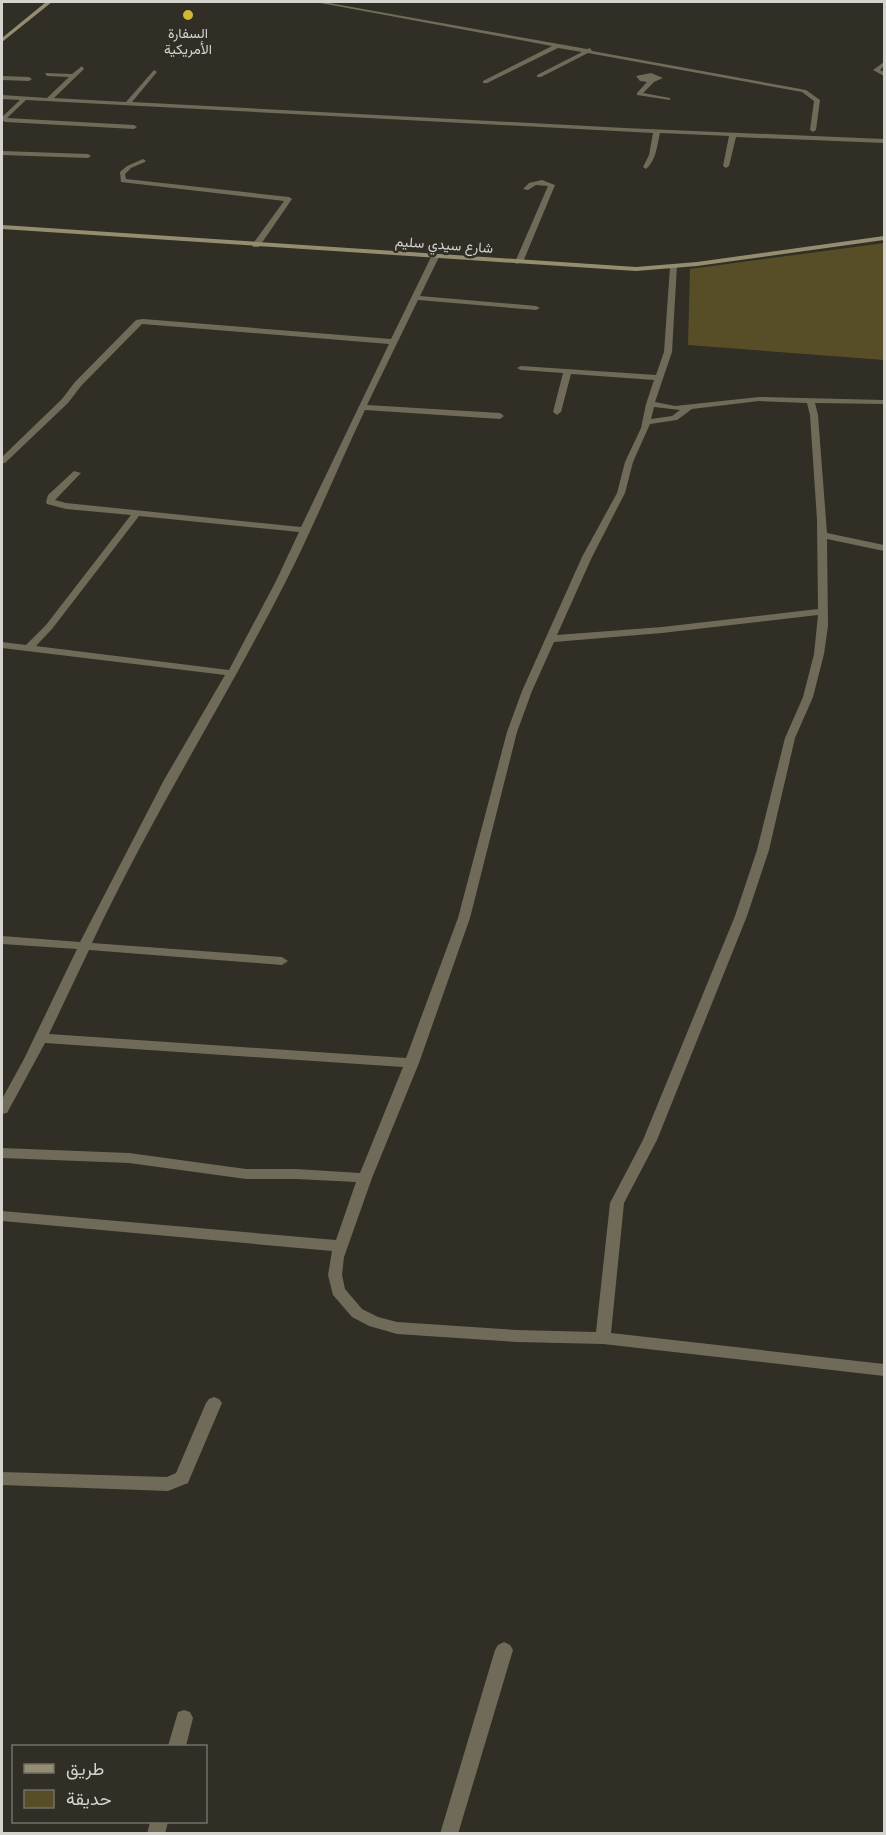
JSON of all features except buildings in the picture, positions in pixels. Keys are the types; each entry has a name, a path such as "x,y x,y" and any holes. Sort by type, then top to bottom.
{"main road":[{"path":"2,40 49,2"},
{"name":"شارع سيدي سليم","path":"2,227 609,268 674,267 885,238"}],"street":[{"path":"318,2 804,91 817,100 813,130"},
{"path":"485,82 559,45"},
{"path":"539,76 590,50"},
{"path":"885,64 876,69 885,74"},
{"path":"668,99 639,94 653,78 671,65"},
{"path":"49,99 82,68"},
{"path":"128,103 154,72"},
{"path":"47,74 74,76"},
{"path":"2,78 29,80"},
{"path":"2,97 885,141"},
{"path":"25,98 5,120 134,127"},
{"path":"646,168 652,155 657,131"},
{"path":"726,166 734,134"},
{"path":"2,153 88,156"},
{"path":"143,161 122,172 123,182 289,199 256,245"},
{"path":"519,262 552,185 532,184 526,189"},
{"path":"2,1110 41,1038 170,780 232,673 281,581 435,257"},
{"path":"674,267 668,352 650,404 647,422 629,462 621,493 587,557 527,691 512,732 464,918 412,1063 365,1178 341,1246 335,1275 338,1291 357,1313 374,1322 424,1332 603,1338 885,1370"},
{"path":"416,298 536,308"},
{"path":"2,461 65,401 78,384 139,322 396,342"},
{"path":"521,368 660,378"},
{"path":"557,412 568,371"},
{"path":"650,404 688,408 739,400 810,399 885,402"},
{"path":"603,1338 617,1203 650,1140 741,916 764,850 790,738 807,697 819,654 823,611 822,535 814,415 810,399"},
{"path":"363,407 500,416"},
{"path":"647,422 674,418 688,408"},
{"path":"77,473 51,497 50,502 56,505 304,530"},
{"path":"28,648 49,627 137,513"},
{"path":"822,535 885,548"},
{"path":"550,639 662,630 823,611"},
{"path":"2,645 232,673"},
{"path":"2,940 282,961"},
{"path":"41,1038 412,1063"},
{"path":"2,1153 129,1158 246,1173 365,1178"},
{"path":"2,1216 341,1246"},
{"path":"2,1479 168,1484 182,1478 214,1403"},
{"path":"449,1833 504,1650"},
{"path":"177,1745 184,1718"}],"green space":[{"path":"884,243 884,360 688,345 690,269"}],"place":[{"name":"السفارة الأمريكية","path":"188,15"}]}
